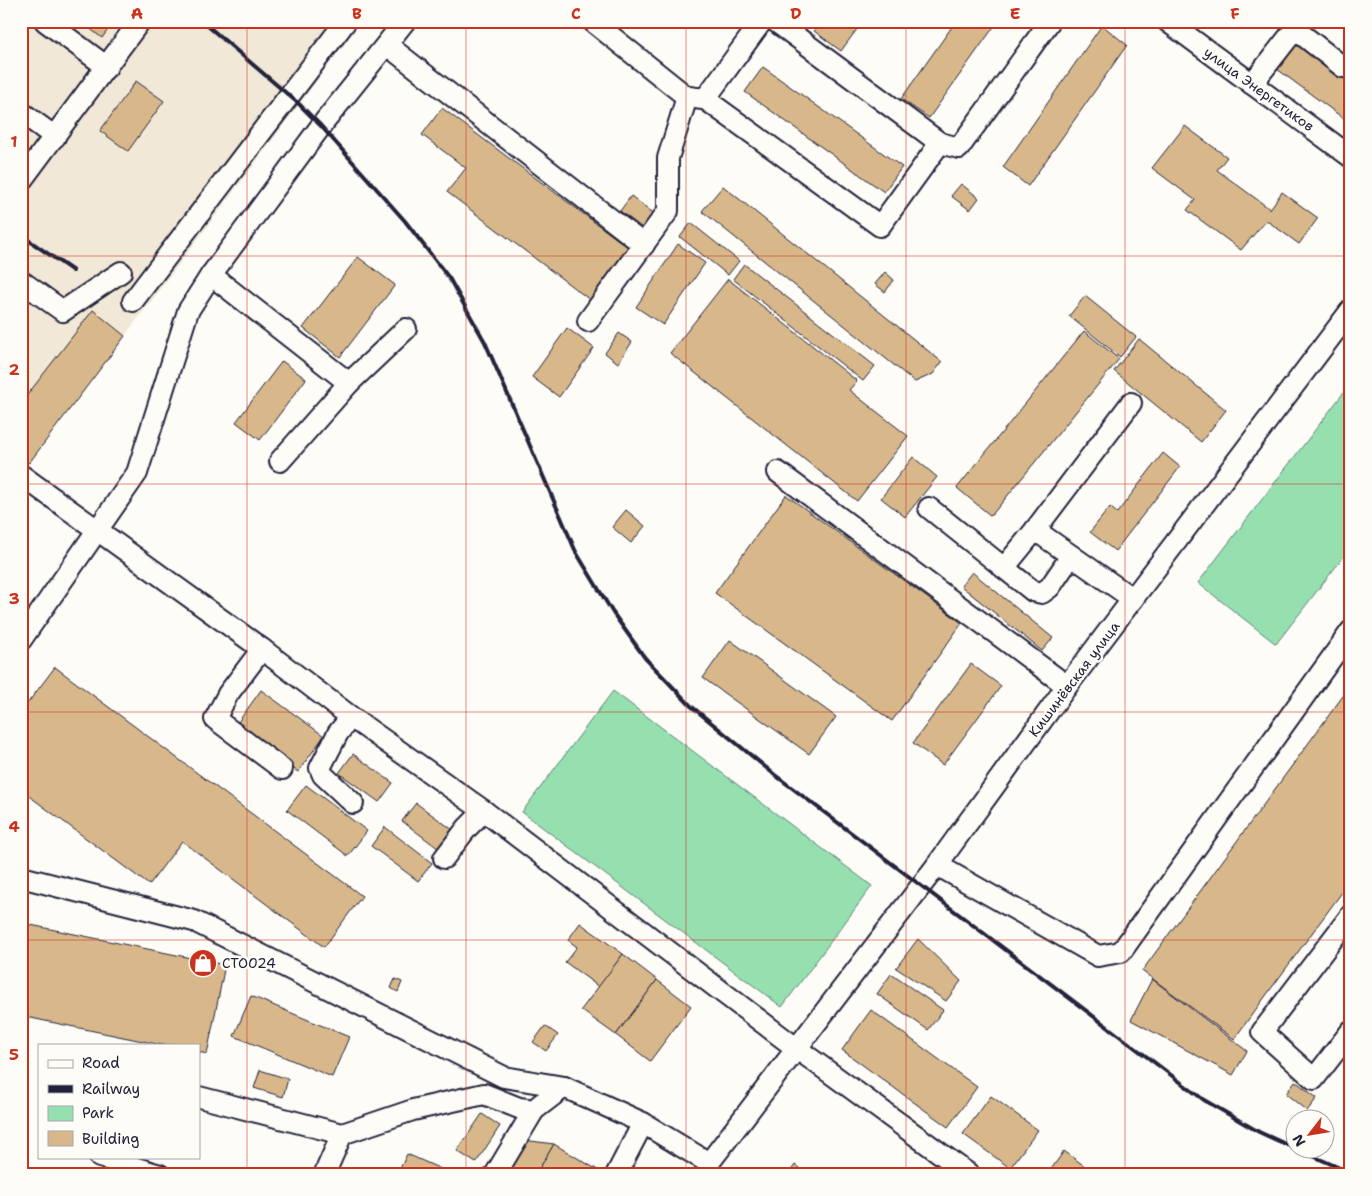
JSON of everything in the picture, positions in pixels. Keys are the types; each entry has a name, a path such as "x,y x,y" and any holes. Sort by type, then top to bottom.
{"street":[{"path":"45,21 107,67"},
{"path":"21,181 140,21"},
{"path":"133,301 346,21"},
{"path":"21,640 137,473 188,311 211,275 320,126 405,21"},
{"path":"592,21 696,98 880,226 940,143"},
{"path":"588,321 668,210 668,158 696,98 762,21"},
{"path":"775,21 940,143 958,148 1050,21"},
{"name":"улица Энергетиков","path":"1168,21 1351,157"},
{"path":"1252,84 1295,29 1344,67"},
{"path":"387,45 644,245"},
{"path":"21,112 55,137"},
{"path":"21,281 63,311 121,272"},
{"path":"211,275 349,383"},
{"name":"Кишинёвская улица","path":"710,1169 796,1048 937,865 1068,686 1351,310"},
{"path":"280,461 349,383 406,329"},
{"path":"1004,568 1131,403"},
{"path":"778,472 1068,686"},
{"path":"21,474 262,650 351,718 484,811 796,1048 970,1175"},
{"path":"928,508 1033,591 1042,593 1050,587 1072,556"},
{"path":"1035,530 1133,599"},
{"path":"937,865 1098,956 1121,952 1351,631"},
{"path":"262,650 228,694 215,719 282,770"},
{"path":"351,718 338,734 320,768 323,775 352,803"},
{"path":"444,858 467,828 484,811"},
{"path":"21,878 194,921 504,1077 564,1087 643,1123 710,1169"},
{"path":"1351,915 1262,1032 1314,1079 1351,1031"},
{"path":"495,1175 534,1110 564,1087"},
{"path":"200,1097 342,1134 413,1110 484,1094 519,1108 534,1110"},
{"path":"616,1175 643,1123"},
{"path":"324,1175 342,1134"},
{"path":"103,1158 160,1175"}],"shaded area":[{"path":"21,21 362,21 29,463 21,458"}],"green space":[{"path":"1351,383 1351,547 1276,644 1198,583"},
{"path":"613,691 872,886 782,1007 522,812"}],"building":[{"path":"80,21 114,21 102,38"},
{"path":"821,21 863,21 841,51 814,31"},
{"path":"956,21 998,21 929,118 901,99"},
{"path":"1102,25 1127,45 1028,186 1003,167"},
{"path":"1299,38 1325,57 1321,62 1351,84 1351,124 1277,69"},
{"path":"763,67 902,167 884,192 745,92"},
{"path":"136,81 164,101 128,151 100,131"},
{"path":"442,108 629,248 590,300 447,192 466,168 422,135"},
{"path":"1185,126 1227,157 1217,170 1270,209 1282,192 1318,218 1299,244 1266,220 1241,250 1187,210 1195,200 1152,168"},
{"path":"961,184 979,198 970,210 951,196"},
{"path":"723,186 942,362 933,374 915,382 702,211"},
{"path":"631,196 656,215 645,230 620,211"},
{"path":"691,223 739,261 728,275 680,237"},
{"path":"678,244 705,263 663,325 636,307"},
{"path":"358,257 395,285 340,357 303,328"},
{"path":"744,264 875,366 863,381 733,279"},
{"path":"885,272 894,280 885,292 875,284"},
{"path":"728,279 857,381 849,390 908,436 857,501 670,353"},
{"path":"1085,296 1136,337 1120,357 1069,316"},
{"path":"93,310 125,336 29,463 21,458 21,403"},
{"path":"567,328 594,348 559,397 532,377"},
{"path":"1084,331 1119,359 991,516 957,488"},
{"path":"619,333 632,342 618,363 605,353"},
{"path":"1139,339 1226,410 1201,442 1114,371"},
{"path":"282,361 306,379 260,440 236,422"},
{"path":"1163,453 1180,467 1115,551 1090,532 1110,507 1117,513"},
{"path":"913,457 937,477 905,517 881,498"},
{"path":"786,495 962,623 892,721 715,593"},
{"path":"626,510 645,526 631,543 612,527"},
{"path":"972,572 1053,638 1042,651 961,586"},
{"path":"730,640 836,717 809,754 703,678"},
{"path":"971,664 1001,686 943,765 913,743"},
{"path":"55,667 362,896 324,947 182,841 149,885 21,790 21,712"},
{"path":"1351,685 1351,880 1234,1039 1142,971"},
{"path":"261,690 324,736 298,772 236,725"},
{"path":"353,754 393,783 379,802 339,773"},
{"path":"306,785 367,831 348,856 287,810"},
{"path":"416,803 457,833 443,852 402,821"},
{"path":"385,827 432,863 418,881 371,846"},
{"path":"21,923 225,965 207,1054 200,1052 200,1044 157,1044 21,1016"},
{"path":"580,923 623,954 599,987 565,962 577,947 568,940"},
{"path":"918,939 961,981 946,1001 896,968"},
{"path":"623,954 657,980 616,1035 581,1010"},
{"path":"891,974 943,1010 928,1030 877,994"},
{"path":"395,979 402,982 398,992 391,988"},
{"path":"1152,979 1247,1051 1233,1075 1131,1020"},
{"path":"657,980 691,1006 650,1061 616,1035"},
{"path":"251,996 349,1037 332,1077 234,1036"},
{"path":"871,1010 977,1087 948,1127 842,1050"},
{"path":"545,1026 558,1035 546,1051 533,1042"},
{"path":"260,1070 288,1079 283,1097 254,1088"},
{"path":"1295,1081 1317,1098 1309,1108 1303,1108 1286,1094"},
{"path":"991,1096 1038,1130 1010,1168 963,1134"},
{"path":"482,1114 500,1126 476,1163 457,1151"},
{"path":"523,1140 554,1144 538,1171 544,1175 510,1175 507,1173"},
{"path":"554,1144 606,1175 544,1175 538,1171"},
{"path":"1064,1151 1097,1175 1047,1175"},
{"path":"407,1154 450,1173 449,1175 397,1175"},
{"path":"795,1165 808,1175 788,1175"}],"railway":[{"path":"202,21 299,104 321,126 405,221 449,278 485,342 576,552 613,613 645,658 691,706 775,775 1204,1100 1259,1132 1284,1143"},
{"path":"21,235 73,271"},
{"path":"1317,1158 1351,1173"}],"place":[{"name":"СТО024","path":"203,963"}]}
